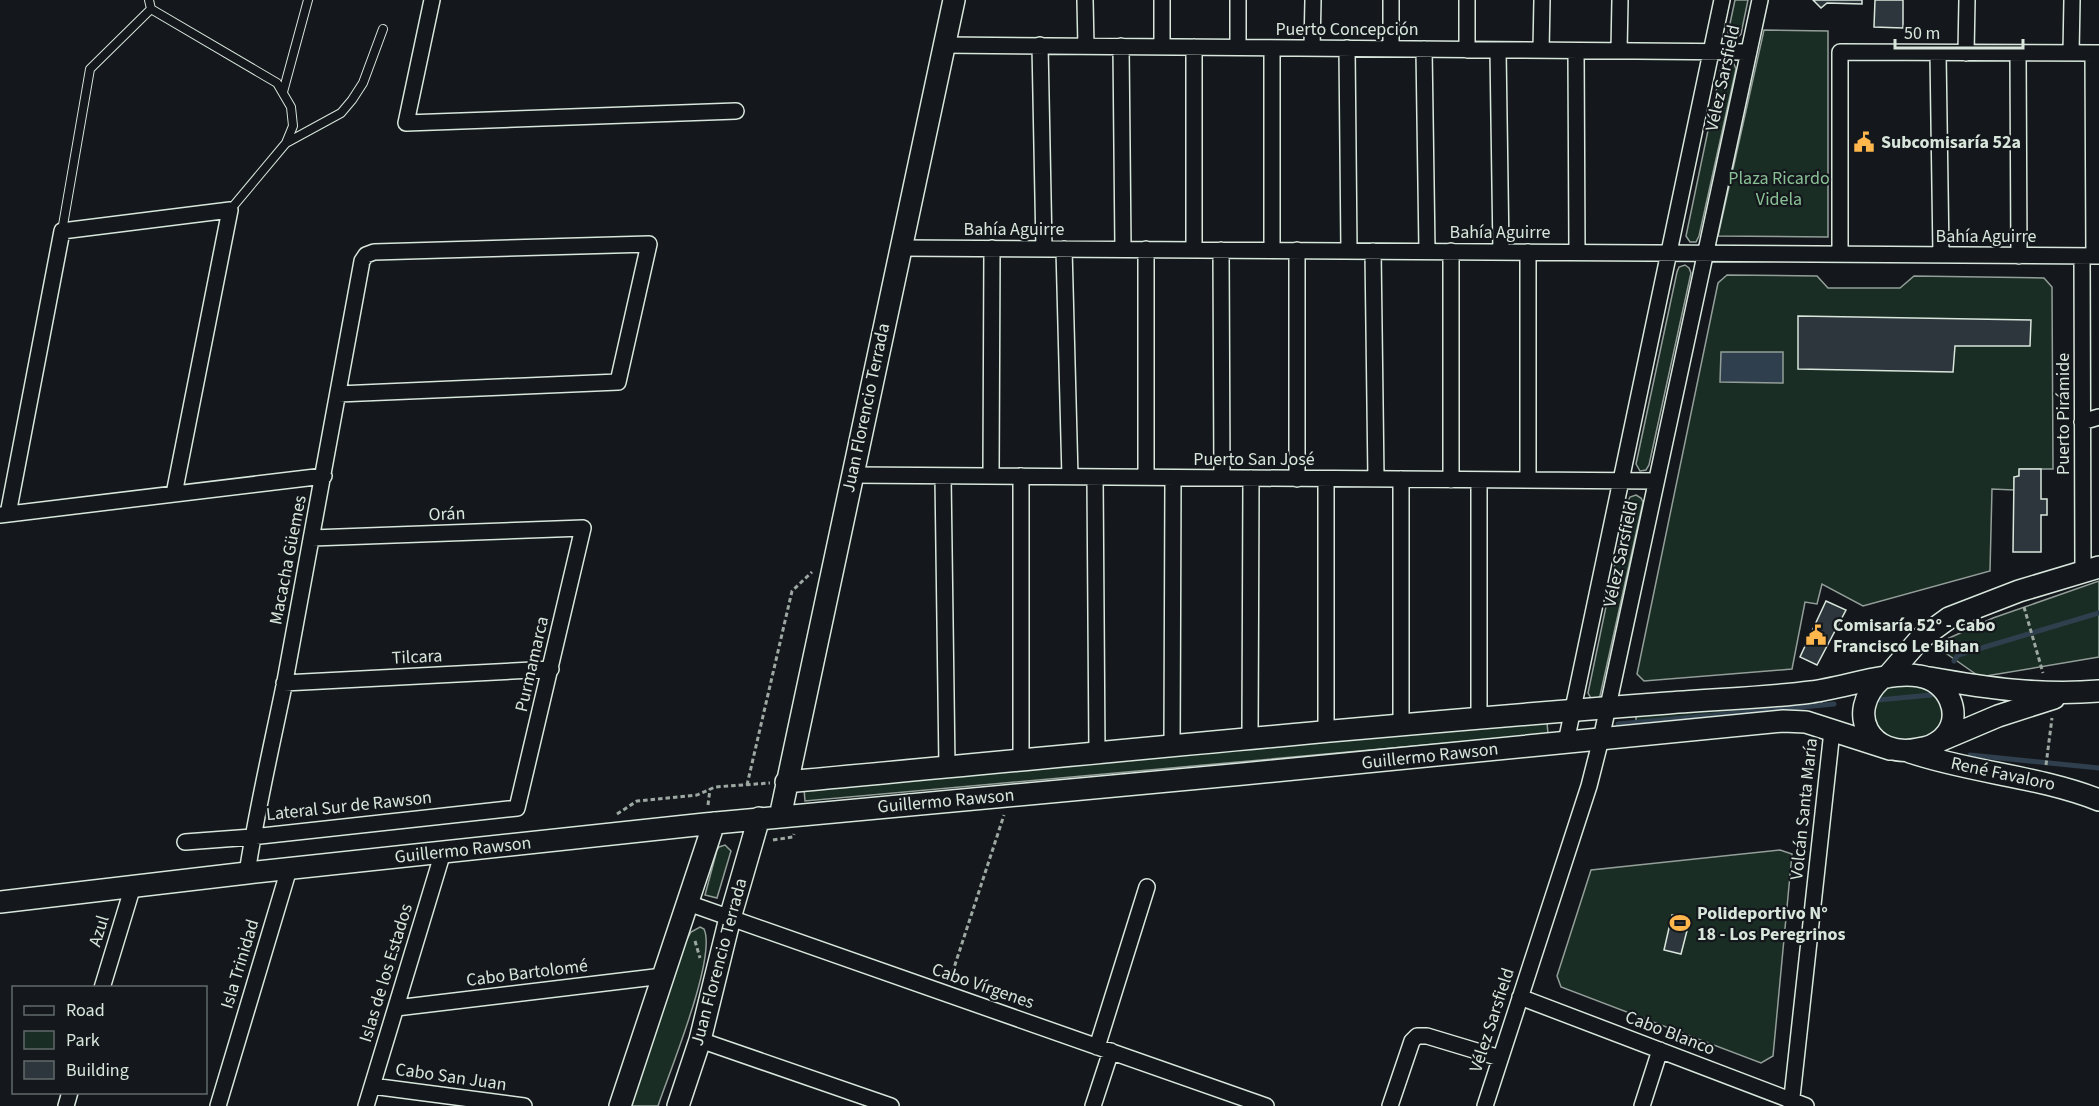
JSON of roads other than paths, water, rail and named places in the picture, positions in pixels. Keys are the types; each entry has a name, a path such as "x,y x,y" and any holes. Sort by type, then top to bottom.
{"main road":[{"name":"Juan Florencio Terrada","path":"678,1106 700,1040 730,918 769,818 786,782 954,0"},
{"path":"2091,569 1949,618 1920,639 1866,696 1864,721 1868,733 1874,740 1898,750 1926,748 1998,716 2062,704 2099,691"},
{"path":"1884,678 1906,675 1929,678 2062,704"},
{"name":"Guillermo Rawson","path":"786,782 1574,710 1810,692 1884,678"},
{"path":"1929,678 1946,690 1953,708 1952,723 1939,741"},
{"name":"Guillermo Rawson","path":"0,902 290,868 714,823 1783,721 1806,722 1898,750"},
{"name":"René Favaloro","path":"1898,750 1930,759 2043,782 2099,800"},
{"path":"620,1106 714,823"}],"street":[{"path":"432,0 406,123 736,111"},
{"path":"1085,0 1086,46"},
{"path":"1162,0 1162,46"},
{"path":"1238,0 1238,47"},
{"path":"1312,48 1313,0"},
{"path":"1391,0 1391,49"},
{"path":"1467,0 1467,50"},
{"path":"1541,50 1542,0"},
{"path":"1619,51 1620,0"},
{"name":"Vélez Sarsfield","path":"1566,742 1722,0"},
{"name":"Vélez Sarsfield","path":"1485,1106 1589,786 1601,739 1760,0"},
{"path":"1966,53 1967,0"},
{"path":"2071,53 2072,0"},
{"name":"Puerto Concepción","path":"944,45 1749,52"},
{"path":"1040,45 1044,248"},
{"path":"1120,46 1124,249"},
{"path":"1194,47 1194,249"},
{"path":"1272,48 1272,250"},
{"path":"1347,48 1349,251"},
{"path":"1424,49 1426,251"},
{"path":"1498,50 1500,252"},
{"path":"1575,51 1577,252"},
{"path":"1840,254 1840,52 2096,53"},
{"path":"1938,53 1941,255"},
{"path":"2018,53 2019,256"},
{"name":"Puerto Pirámide","path":"2091,569 2082,422 2092,256 2096,53"},
{"path":"174,494 230,210 62,231 4,514 174,494 324,476"},
{"name":"Macacha Güemes","path":"247,873 252,837 324,476 338,394 362,261 366,255 374,252 649,244 618,382 338,394"},
{"name":"Bahía Aguirre","path":"900,248 2092,256"},
{"path":"991,476 992,248"},
{"path":"1064,249 1070,477"},
{"path":"1146,249 1146,477"},
{"path":"1221,250 1222,478"},
{"path":"1297,250 1297,479"},
{"path":"1373,251 1376,479"},
{"path":"1451,251 1452,480"},
{"path":"1528,252 1528,480"},
{"path":"2082,422 2099,417"},
{"name":"Puerto San José","path":"852,475 1656,482"},
{"path":"943,476 947,767"},
{"path":"1021,476 1021,760"},
{"path":"1095,477 1097,753"},
{"path":"1172,747 1173,477"},
{"path":"1250,740 1251,478"},
{"path":"1326,479 1326,732"},
{"path":"1401,479 1401,726"},
{"path":"1479,480 1479,719"},
{"name":"Orán","path":"312,538 583,528"},
{"name":"Purmamarca","path":"517,808 583,528"},
{"name":"Tilcara","path":"284,683 551,669"},
{"name":"Volcán Santa María","path":"1796,1104 1832,731"},
{"name":"Lateral Sur de Rawson","path":"185,842 252,837 517,808"},
{"name":"Islas de los Estados","path":"366,1106 443,852"},
{"name":"Isla Trinidad","path":"218,1106 290,868"},
{"name":"Azul","path":"102,986 133,886"},
{"path":"1093,1106 1104,1049 1147,887"},
{"name":"Cabo Vírgenes","path":"688,903 1266,1106"},
{"name":"Cabo Bartolomé","path":"396,1008 663,976"},
{"name":"Cabo Blanco","path":"1520,997 1796,1104"},
{"path":"1390,1106 1412,1041 1417,1036 1427,1036 1500,1058"},
{"path":"700,1040 891,1106"},
{"path":"1642,1106 1660,1050"},
{"name":"Cabo San Juan","path":"372,1086 524,1106"}],"lane":[{"path":"149,0 151,9 277,83 291,107 292,126 286,143 230,210"},
{"path":"283,92 308,0"},
{"path":"62,231 90,69 151,9"},
{"path":"286,143 341,113 352,100 363,83 382,29"}],"water":[{"path":"1721,352 1783,352 1783,383 1720,382"}],"waterway":[{"path":"1954,661 1958,655 2099,613"},
{"path":"1878,700 1931,695 1935,689"},
{"path":"1618,724 1834,704"},
{"path":"1970,755 2099,768"}],"place":[{"name":"Subcomisaría 52a","path":"1864,142"},
{"name":"Comisaría 52° - Cabo Francisco Le Bihan","path":"1816,635"},
{"name":"Polideportivo N° 18 - Los Peregrinos","path":"1680,923"}],"park label":[{"name":"Plaza Ricardo Videla","path":"1779,188"}]}
